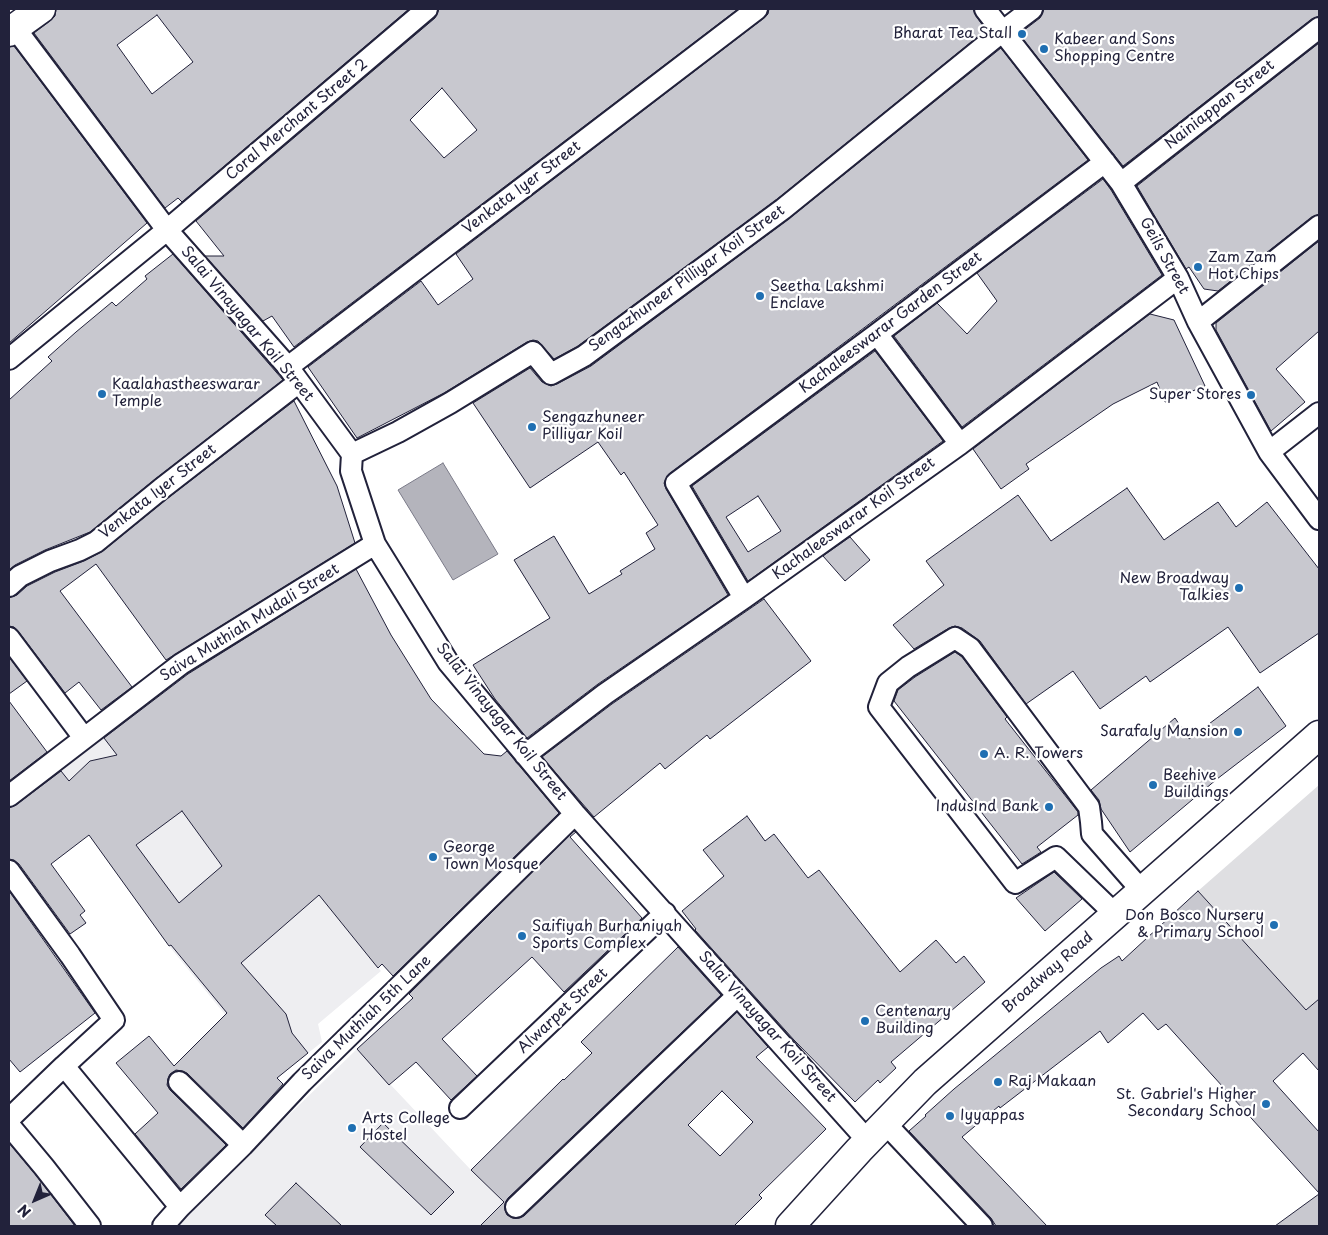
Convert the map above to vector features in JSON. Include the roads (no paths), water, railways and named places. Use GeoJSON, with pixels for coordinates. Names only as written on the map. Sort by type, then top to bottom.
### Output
{"type":"FeatureCollection","features":[{"type":"Feature","properties":{"kind":"main road"},"geometry":{"type":"LineString","coordinates":[[12,30],[41,9]]}},
{"type":"Feature","properties":{"kind":"main road","name":"Broadway Road"},"geometry":{"type":"LineString","coordinates":[[790,1226],[876,1132],[925,1082],[1319,735]]}},
{"type":"Feature","properties":{"kind":"street","name":"Coral Merchant Street 2"},"geometry":{"type":"LineString","coordinates":[[9,359],[167,230],[427,9]]}},
{"type":"Feature","properties":{"kind":"street","name":"Venkata Iyer Street"},"geometry":{"type":"LineString","coordinates":[[9,586],[20,576],[96,542],[161,489],[293,375],[757,9]]}},
{"type":"Feature","properties":{"kind":"street","name":"Geils Street"},"geometry":{"type":"LineString","coordinates":[[985,9],[1121,183],[1178,278],[1198,322],[1269,452],[1319,519]]}},
{"type":"Feature","properties":{"kind":"street"},"geometry":{"type":"LineString","coordinates":[[1003,31],[1032,9]]}},
{"type":"Feature","properties":{"kind":"street","name":"Nainiappan Street"},"geometry":{"type":"LineString","coordinates":[[1121,183],[1319,28]]}},
{"type":"Feature","properties":{"kind":"street","name":"Salai Vinayagar Koil Street"},"geometry":{"type":"LineString","coordinates":[[12,30],[167,230],[293,375],[352,454],[351,471],[374,544],[448,662],[575,814],[737,996],[876,1132],[982,1226]]}},
{"type":"Feature","properties":{"kind":"street","name":"Sengazhuneer Pilliyar Koil Street"},"geometry":{"type":"LineString","coordinates":[[352,454],[398,432],[441,408],[533,352],[551,374],[584,356],[783,209],[1003,31]]}},
{"type":"Feature","properties":{"kind":"street","name":"Kachaleeswarar Garden Street"},"geometry":{"type":"LineString","coordinates":[[744,598],[676,483],[1105,162]]}},
{"type":"Feature","properties":{"kind":"street"},"geometry":{"type":"LineString","coordinates":[[1198,322],[1319,226]]}},
{"type":"Feature","properties":{"kind":"street","name":"Kachaleeswarar Koil Street"},"geometry":{"type":"LineString","coordinates":[[525,755],[605,694],[744,598],[960,444],[1178,278]]}},
{"type":"Feature","properties":{"kind":"street"},"geometry":{"type":"LineString","coordinates":[[877,334],[960,444]]}},
{"type":"Feature","properties":{"kind":"street"},"geometry":{"type":"LineString","coordinates":[[1269,452],[1319,413]]}},
{"type":"Feature","properties":{"kind":"street","name":"Saiva Muthiah Mudali Street"},"geometry":{"type":"LineString","coordinates":[[9,796],[180,664],[374,544]]}},
{"type":"Feature","properties":{"kind":"street"},"geometry":{"type":"LineString","coordinates":[[9,638],[84,738]]}},
{"type":"Feature","properties":{"kind":"street"},"geometry":{"type":"LineString","coordinates":[[1115,914],[1056,857],[1015,883],[879,707],[888,683],[908,667],[954,638],[970,648],[1088,807],[1092,822],[1092,834],[1142,890]]}},
{"type":"Feature","properties":{"kind":"street","name":"Saiva Muthiah 5th Lane"},"geometry":{"type":"LineString","coordinates":[[163,1226],[302,1082],[575,814]]}},
{"type":"Feature","properties":{"kind":"street"},"geometry":{"type":"LineString","coordinates":[[9,871],[114,1020],[9,1119]]}},
{"type":"Feature","properties":{"kind":"street","name":"Alwarpet Street"},"geometry":{"type":"LineString","coordinates":[[460,1108],[665,913]]}},
{"type":"Feature","properties":{"kind":"street"},"geometry":{"type":"LineString","coordinates":[[516,1207],[737,996]]}},
{"type":"Feature","properties":{"kind":"street"},"geometry":{"type":"LineString","coordinates":[[64,1066],[180,1208]]}},
{"type":"Feature","properties":{"kind":"street"},"geometry":{"type":"LineString","coordinates":[[179,1082],[243,1145]]}},
{"type":"Feature","properties":{"kind":"street"},"geometry":{"type":"LineString","coordinates":[[9,1125],[90,1226]]}},
{"type":"Feature","properties":{"kind":"place","name":"Bharat Tea Stall"},"geometry":{"type":"Point","coordinates":[1022,34]}},
{"type":"Feature","properties":{"kind":"place","name":"Kabeer and Sons Shopping Centre"},"geometry":{"type":"Point","coordinates":[1044,49]}},
{"type":"Feature","properties":{"kind":"place","name":"Zam Zam Hot Chips"},"geometry":{"type":"Point","coordinates":[1198,267]}},
{"type":"Feature","properties":{"kind":"place","name":"Seetha Lakshmi Enclave"},"geometry":{"type":"Point","coordinates":[760,296]}},
{"type":"Feature","properties":{"kind":"place","name":"Kaalahastheeswarar Temple"},"geometry":{"type":"Point","coordinates":[102,394]}},
{"type":"Feature","properties":{"kind":"place","name":"Super Stores"},"geometry":{"type":"Point","coordinates":[1251,395]}},
{"type":"Feature","properties":{"kind":"place","name":"Sengazhuneer Pilliyar Koil"},"geometry":{"type":"Point","coordinates":[532,427]}},
{"type":"Feature","properties":{"kind":"place","name":"New Broadway Talkies"},"geometry":{"type":"Point","coordinates":[1239,588]}},
{"type":"Feature","properties":{"kind":"place","name":"Sarafaly Mansion"},"geometry":{"type":"Point","coordinates":[1238,732]}},
{"type":"Feature","properties":{"kind":"place","name":"A. R. Towers"},"geometry":{"type":"Point","coordinates":[984,754]}},
{"type":"Feature","properties":{"kind":"place","name":"Beehive Buildings"},"geometry":{"type":"Point","coordinates":[1153,785]}},
{"type":"Feature","properties":{"kind":"place","name":"IndusInd Bank"},"geometry":{"type":"Point","coordinates":[1049,807]}},
{"type":"Feature","properties":{"kind":"place","name":"George Town Mosque"},"geometry":{"type":"Point","coordinates":[433,857]}},
{"type":"Feature","properties":{"kind":"place","name":"Don Bosco Nursery & Primary School"},"geometry":{"type":"Point","coordinates":[1274,925]}},
{"type":"Feature","properties":{"kind":"place","name":"Saifiyah Burhaniyah Sports Complex"},"geometry":{"type":"Point","coordinates":[522,936]}},
{"type":"Feature","properties":{"kind":"place","name":"Centenary Building"},"geometry":{"type":"Point","coordinates":[865,1021]}},
{"type":"Feature","properties":{"kind":"place","name":"Raj Makaan"},"geometry":{"type":"Point","coordinates":[998,1082]}},
{"type":"Feature","properties":{"kind":"place","name":"St. Gabriel's Higher Secondary School"},"geometry":{"type":"Point","coordinates":[1266,1104]}},
{"type":"Feature","properties":{"kind":"place","name":"Iyyappas"},"geometry":{"type":"Point","coordinates":[950,1116]}},
{"type":"Feature","properties":{"kind":"place","name":"Arts College Hostel"},"geometry":{"type":"Point","coordinates":[352,1128]}}]}
